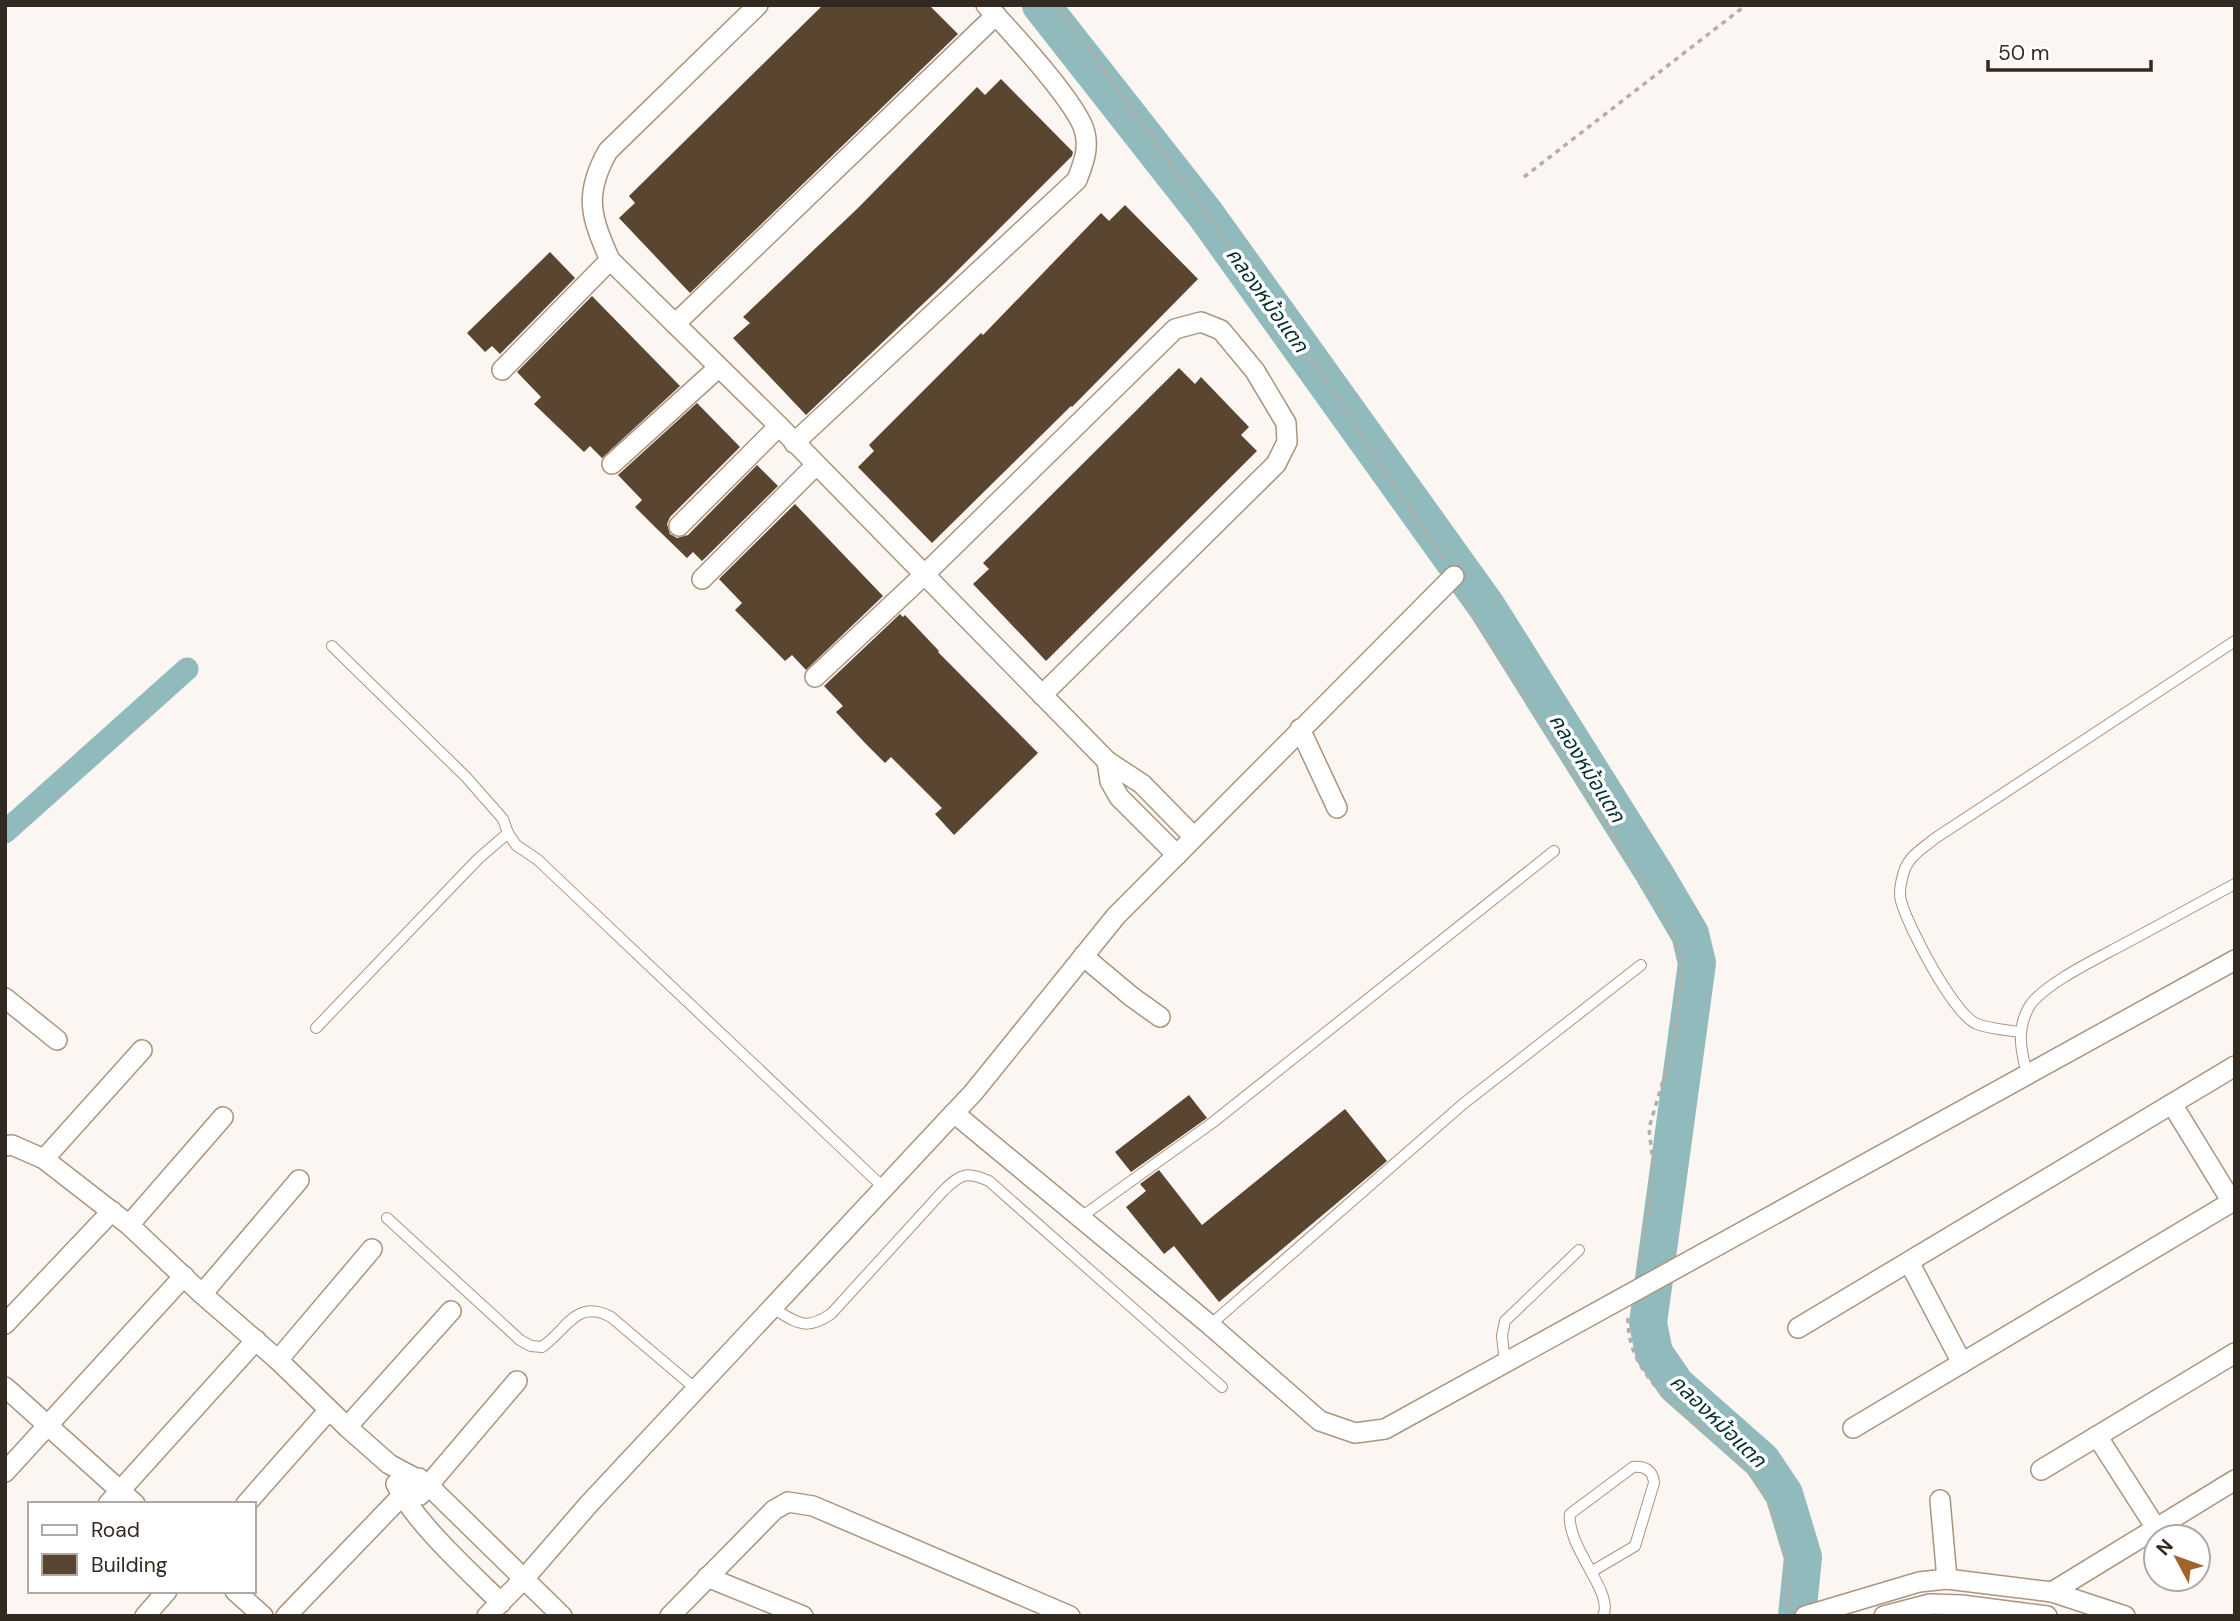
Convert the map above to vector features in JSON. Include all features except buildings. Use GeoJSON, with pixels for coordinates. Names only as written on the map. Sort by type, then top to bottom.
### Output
{"type":"FeatureCollection","features":[{"type":"Feature","properties":{"kind":"street"},"geometry":{"type":"LineString","coordinates":[[758,5],[608,151],[595,173],[592,197],[595,226],[610,260],[779,426],[1107,761],[1142,784],[1194,838]]}},
{"type":"Feature","properties":{"kind":"street"},"geometry":{"type":"LineString","coordinates":[[675,324],[991,10],[1063,94],[1085,131],[1086,154],[1077,180],[794,443]]}},
{"type":"Feature","properties":{"kind":"street"},"geometry":{"type":"LineString","coordinates":[[502,370],[610,260]]}},
{"type":"Feature","properties":{"kind":"street"},"geometry":{"type":"LineString","coordinates":[[815,677],[924,575],[1175,329],[1201,322],[1221,330],[1255,371],[1286,423],[1287,442],[1276,464],[1042,695]]}},
{"type":"Feature","properties":{"kind":"street"},"geometry":{"type":"LineString","coordinates":[[612,464],[718,368]]}},
{"type":"Feature","properties":{"kind":"street"},"geometry":{"type":"LineString","coordinates":[[679,526],[779,426]]}},
{"type":"Feature","properties":{"kind":"street"},"geometry":{"type":"LineString","coordinates":[[702,579],[816,465]]}},
{"type":"Feature","properties":{"kind":"street"},"geometry":{"type":"LineString","coordinates":[[389,1464],[406,1500],[442,1542],[492,1612],[588,1505],[973,1093],[1116,916],[1454,576]]}},
{"type":"Feature","properties":{"kind":"street"},"geometry":{"type":"LineString","coordinates":[[1300,729],[1337,808]]}},
{"type":"Feature","properties":{"kind":"street"},"geometry":{"type":"LineString","coordinates":[[1107,761],[1110,781],[1119,797],[1177,855]]}},
{"type":"Feature","properties":{"kind":"street"},"geometry":{"type":"LineString","coordinates":[[1083,956],[1160,1017]]}},
{"type":"Feature","properties":{"kind":"street"},"geometry":{"type":"LineString","coordinates":[[954,1113],[1210,1325],[1320,1421],[1355,1433],[1385,1429],[2235,960]]}},
{"type":"Feature","properties":{"kind":"street"},"geometry":{"type":"LineString","coordinates":[[5,998],[57,1041]]}},
{"type":"Feature","properties":{"kind":"street"},"geometry":{"type":"LineString","coordinates":[[44,1159],[142,1050]]}},
{"type":"Feature","properties":{"kind":"street"},"geometry":{"type":"LineString","coordinates":[[1798,1328],[2235,1066]]}},
{"type":"Feature","properties":{"kind":"street"},"geometry":{"type":"LineString","coordinates":[[1853,1428],[2234,1201],[2172,1104]]}},
{"type":"Feature","properties":{"kind":"street"},"geometry":{"type":"LineString","coordinates":[[129,1225],[223,1117]]}},
{"type":"Feature","properties":{"kind":"street"},"geometry":{"type":"LineString","coordinates":[[5,1146],[12,1145],[44,1159],[129,1225],[389,1464],[423,1482],[456,1510],[523,1580],[562,1616]]}},
{"type":"Feature","properties":{"kind":"street"},"geometry":{"type":"LineString","coordinates":[[202,1294],[299,1180]]}},
{"type":"Feature","properties":{"kind":"street"},"geometry":{"type":"LineString","coordinates":[[5,1324],[112,1211]]}},
{"type":"Feature","properties":{"kind":"street"},"geometry":{"type":"LineString","coordinates":[[278,1360],[372,1249]]}},
{"type":"Feature","properties":{"kind":"street"},"geometry":{"type":"LineString","coordinates":[[1909,1262],[1962,1363]]}},
{"type":"Feature","properties":{"kind":"street"},"geometry":{"type":"LineString","coordinates":[[5,1472],[184,1276]]}},
{"type":"Feature","properties":{"kind":"street"},"geometry":{"type":"LineString","coordinates":[[347,1427],[451,1311]]}},
{"type":"Feature","properties":{"kind":"street"},"geometry":{"type":"LineString","coordinates":[[5,1387],[48,1425],[114,1497],[256,1340]]}},
{"type":"Feature","properties":{"kind":"street"},"geometry":{"type":"LineString","coordinates":[[2041,1470],[2235,1353]]}},
{"type":"Feature","properties":{"kind":"street"},"geometry":{"type":"LineString","coordinates":[[286,1616],[406,1500],[517,1381]]}},
{"type":"Feature","properties":{"kind":"street"},"geometry":{"type":"LineString","coordinates":[[248,1502],[329,1410]]}},
{"type":"Feature","properties":{"kind":"street"},"geometry":{"type":"LineString","coordinates":[[2097,1437],[2154,1523]]}},
{"type":"Feature","properties":{"kind":"street"},"geometry":{"type":"LineString","coordinates":[[2165,1523],[2235,1480]]}},
{"type":"Feature","properties":{"kind":"street"},"geometry":{"type":"LineString","coordinates":[[1940,1500],[1947,1579]]}},
{"type":"Feature","properties":{"kind":"street"},"geometry":{"type":"LineString","coordinates":[[670,1616],[774,1510],[788,1502],[813,1506],[1070,1616]]}},
{"type":"Feature","properties":{"kind":"street"},"geometry":{"type":"LineString","coordinates":[[2052,1592],[2142,1537]]}},
{"type":"Feature","properties":{"kind":"street"},"geometry":{"type":"LineString","coordinates":[[707,1577],[803,1616]]}},
{"type":"Feature","properties":{"kind":"street"},"geometry":{"type":"LineString","coordinates":[[1805,1616],[1919,1582],[1947,1579],[2052,1592],[2125,1616]]}},
{"type":"Feature","properties":{"kind":"street"},"geometry":{"type":"LineString","coordinates":[[2023,1587],[2025,1615]]}},
{"type":"Feature","properties":{"kind":"street"},"geometry":{"type":"LineString","coordinates":[[145,1616],[165,1593]]}},
{"type":"Feature","properties":{"kind":"street"},"geometry":{"type":"LineString","coordinates":[[236,1593],[263,1616]]}},
{"type":"Feature","properties":{"kind":"street"},"geometry":{"type":"LineString","coordinates":[[1884,1616],[1930,1604],[1961,1605],[2046,1616]]}},
{"type":"Feature","properties":{"kind":"lane"},"geometry":{"type":"LineString","coordinates":[[2020,1032],[1977,1024],[1965,1016],[1948,996],[1909,922],[1900,899],[1902,876],[1908,860],[1934,839],[2235,641]]}},
{"type":"Feature","properties":{"kind":"lane"},"geometry":{"type":"LineString","coordinates":[[332,646],[466,777],[503,819],[516,845],[538,860],[884,1188]]}},
{"type":"Feature","properties":{"kind":"lane"},"geometry":{"type":"LineString","coordinates":[[316,1028],[478,859],[508,833]]}},
{"type":"Feature","properties":{"kind":"lane"},"geometry":{"type":"LineString","coordinates":[[1081,1217],[1212,1123],[1554,851]]}},
{"type":"Feature","properties":{"kind":"lane"},"geometry":{"type":"LineString","coordinates":[[2028,1074],[2021,1050],[2020,1032],[2030,1006],[2050,987],[2235,884]]}},
{"type":"Feature","properties":{"kind":"lane"},"geometry":{"type":"LineString","coordinates":[[1210,1325],[1463,1104],[1641,965]]}},
{"type":"Feature","properties":{"kind":"lane"},"geometry":{"type":"LineString","coordinates":[[772,1308],[800,1324],[816,1324],[831,1314],[944,1190],[958,1177],[973,1174],[989,1181],[1222,1387]]}},
{"type":"Feature","properties":{"kind":"lane"},"geometry":{"type":"LineString","coordinates":[[387,1218],[520,1340],[531,1346],[542,1347],[553,1340],[575,1316],[597,1309],[611,1317],[696,1389]]}},
{"type":"Feature","properties":{"kind":"lane"},"geometry":{"type":"LineString","coordinates":[[1505,1363],[1502,1336],[1505,1321],[1579,1250]]}},
{"type":"Feature","properties":{"kind":"lane"},"geometry":{"type":"LineString","coordinates":[[1591,1572],[1635,1546],[1654,1483],[1653,1475],[1642,1466],[1633,1467],[1570,1514],[1572,1535],[1591,1572],[1605,1599],[1603,1616]]}},
{"type":"Feature","properties":{"kind":"path"},"geometry":{"type":"LineString","coordinates":[[1058,5],[1325,380],[1454,576],[1466,596],[1469,610],[1618,845],[1660,905],[1672,929],[1682,971],[1674,1044],[1649,1128],[1653,1164],[1651,1196],[1637,1271]]}},
{"type":"Feature","properties":{"kind":"path"},"geometry":{"type":"LineString","coordinates":[[1524,177],[1746,5]]}},
{"type":"Feature","properties":{"kind":"path"},"geometry":{"type":"LineString","coordinates":[[1630,1308],[1627,1320],[1629,1340],[1648,1375],[1662,1394],[1727,1450],[1756,1482],[1774,1516],[1784,1555],[1788,1594],[1786,1616]]}},
{"type":"Feature","properties":{"kind":"waterway","name":"คลองหม้อแตก"},"geometry":{"type":"LineString","coordinates":[[1041,5],[1206,215],[1487,607],[1690,934],[1697,963],[1648,1323],[1654,1353],[1676,1385],[1762,1461],[1784,1494],[1803,1557],[1797,1616]]}},
{"type":"Feature","properties":{"kind":"waterway"},"geometry":{"type":"LineString","coordinates":[[5,832],[187,669]]}}]}
